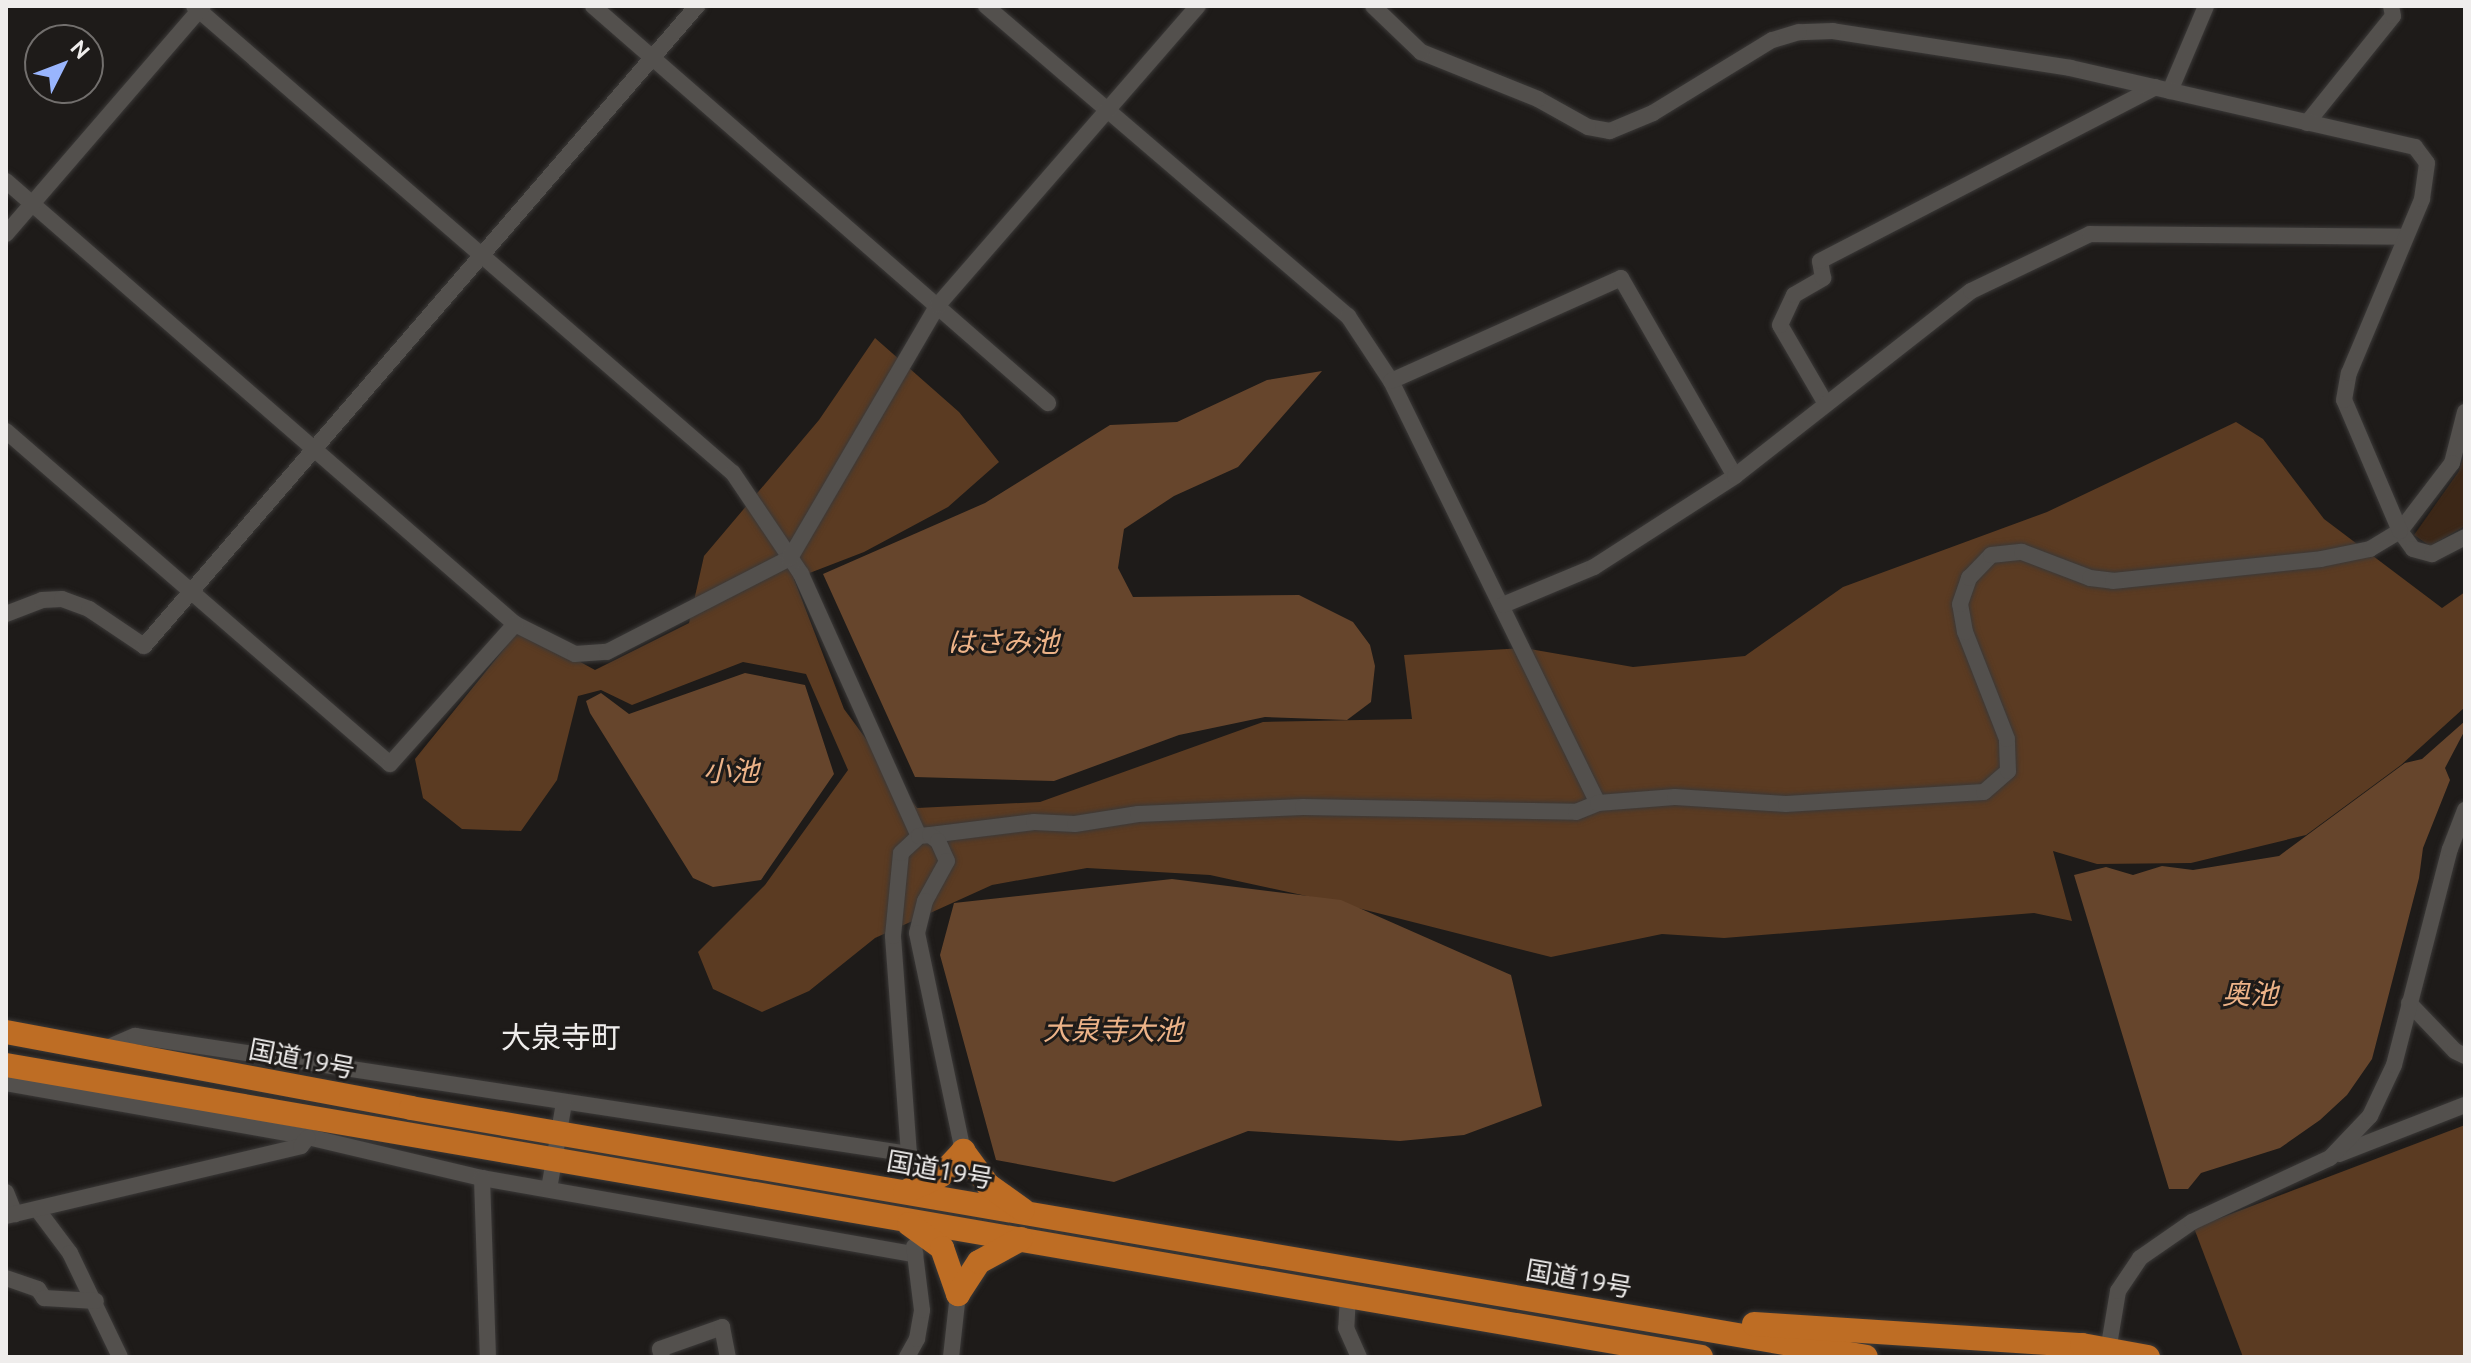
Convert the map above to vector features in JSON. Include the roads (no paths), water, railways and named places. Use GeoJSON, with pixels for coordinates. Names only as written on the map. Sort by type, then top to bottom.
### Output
{"type":"FeatureCollection","features":[{"type":"Feature","properties":{"kind":"highway","name":"国道19号"},"geometry":{"type":"LineString","coordinates":[[6,1032],[559,1133],[908,1171],[1028,1214],[1866,1357]]}},
{"type":"Feature","properties":{"kind":"highway","name":"国道19号"},"geometry":{"type":"LineString","coordinates":[[6,1065],[1701,1357]]}},
{"type":"Feature","properties":{"kind":"highway"},"geometry":{"type":"LineString","coordinates":[[908,1171],[941,1175],[963,1151],[988,1185],[1028,1214]]}},
{"type":"Feature","properties":{"kind":"highway"},"geometry":{"type":"LineString","coordinates":[[903,1220],[942,1248],[958,1294]]}},
{"type":"Feature","properties":{"kind":"highway"},"geometry":{"type":"LineString","coordinates":[[958,1294],[979,1262],[1021,1239]]}},
{"type":"Feature","properties":{"kind":"highway"},"geometry":{"type":"LineString","coordinates":[[1721,1332],[1751,1324],[2082,1345],[2107,1354],[2148,1357]]}},
{"type":"Feature","properties":{"kind":"street"},"geometry":{"type":"LineString","coordinates":[[593,6],[1048,403]]}},
{"type":"Feature","properties":{"kind":"street"},"geometry":{"type":"LineString","coordinates":[[6,614],[42,600],[62,599],[89,609],[144,646],[697,6]]}},
{"type":"Feature","properties":{"kind":"street"},"geometry":{"type":"LineString","coordinates":[[986,6],[1348,316],[1391,381],[1598,803]]}},
{"type":"Feature","properties":{"kind":"street"},"geometry":{"type":"LineString","coordinates":[[6,181],[515,624],[575,654],[607,652],[790,558],[938,305],[1198,6]]}},
{"type":"Feature","properties":{"kind":"street"},"geometry":{"type":"LineString","coordinates":[[1373,6],[1421,52],[1551,105],[1588,127],[1610,131],[1653,113],[1772,40],[1799,32],[1833,31],[2071,68],[2415,147],[2427,163],[2427,179],[2349,373],[2344,400],[2400,531],[2413,549],[2432,554],[2465,537]]}},
{"type":"Feature","properties":{"kind":"street"},"geometry":{"type":"LineString","coordinates":[[1826,404],[1780,325],[1794,295],[1823,278],[1820,261],[2163,89],[2206,6]]}},
{"type":"Feature","properties":{"kind":"street"},"geometry":{"type":"LineString","coordinates":[[2307,123],[2393,16],[2391,6]]}},
{"type":"Feature","properties":{"kind":"street"},"geometry":{"type":"LineString","coordinates":[[6,234],[199,8],[733,473],[801,574],[924,835],[944,849],[947,861],[925,901],[917,933],[963,1151]]}},
{"type":"Feature","properties":{"kind":"street"},"geometry":{"type":"LineString","coordinates":[[1503,605],[1594,567],[1735,476],[1971,291],[2090,234],[2403,237]]}},
{"type":"Feature","properties":{"kind":"street"},"geometry":{"type":"LineString","coordinates":[[1391,381],[1621,278],[1735,476]]}},
{"type":"Feature","properties":{"kind":"street"},"geometry":{"type":"LineString","coordinates":[[104,1049],[135,1036],[564,1103],[908,1171],[893,936],[901,853],[924,835],[1034,822],[1075,824],[1138,814],[1303,807],[1576,812],[1598,803],[1675,797],[1786,804],[1984,792],[2008,771],[2007,739],[1965,632],[1960,604],[1969,578],[1991,555],[2022,552],[2090,578],[2113,581],[2321,559],[2370,549],[2400,531],[2452,463],[2465,412]]}},
{"type":"Feature","properties":{"kind":"street"},"geometry":{"type":"LineString","coordinates":[[6,431],[390,764],[515,624]]}},
{"type":"Feature","properties":{"kind":"street"},"geometry":{"type":"LineString","coordinates":[[2330,1158],[2355,1136],[2381,1097],[2394,1065],[2450,849],[2465,810]]}},
{"type":"Feature","properties":{"kind":"street"},"geometry":{"type":"LineString","coordinates":[[2409,1003],[2455,1051],[2465,1056]]}},
{"type":"Feature","properties":{"kind":"street"},"geometry":{"type":"LineString","coordinates":[[6,1083],[308,1137],[482,1178],[914,1250],[922,1310],[917,1339],[907,1357]]}},
{"type":"Feature","properties":{"kind":"street"},"geometry":{"type":"LineString","coordinates":[[549,1189],[564,1103]]}},
{"type":"Feature","properties":{"kind":"street"},"geometry":{"type":"LineString","coordinates":[[2107,1354],[2118,1291],[2140,1258],[2169,1235],[2330,1158],[2465,1105]]}},
{"type":"Feature","properties":{"kind":"street"},"geometry":{"type":"LineString","coordinates":[[6,1192],[11,1215],[301,1146],[308,1137]]}},
{"type":"Feature","properties":{"kind":"street"},"geometry":{"type":"LineString","coordinates":[[482,1178],[488,1357]]}},
{"type":"Feature","properties":{"kind":"street"},"geometry":{"type":"LineString","coordinates":[[37,1209],[70,1253],[96,1301],[120,1357]]}},
{"type":"Feature","properties":{"kind":"street"},"geometry":{"type":"LineString","coordinates":[[6,1278],[38,1289],[44,1298],[96,1301]]}},
{"type":"Feature","properties":{"kind":"street"},"geometry":{"type":"LineString","coordinates":[[951,1357],[958,1294]]}},
{"type":"Feature","properties":{"kind":"street"},"geometry":{"type":"LineString","coordinates":[[1348,1295],[1346,1328],[1359,1357]]}},
{"type":"Feature","properties":{"kind":"street"},"geometry":{"type":"LineString","coordinates":[[662,1357],[660,1349],[722,1327],[728,1357]]}},
{"type":"Feature","properties":{"kind":"water","name":"はさみ池"},"geometry":{"type":"Polygon","coordinates":[[[1322,371],[1238,467],[1174,496],[1124,529],[1118,568],[1133,597],[1299,595],[1353,622],[1370,645],[1375,666],[1371,702],[1347,720],[1265,717],[1179,735],[1054,781],[915,777],[823,574],[985,503],[1110,425],[1177,422],[1267,380],[1322,371]]]}},
{"type":"Feature","properties":{"kind":"water","name":"小池"},"geometry":{"type":"Polygon","coordinates":[[[745,673],[805,685],[834,774],[761,880],[713,887],[693,878],[590,713],[586,701],[601,693],[629,714],[745,673]]]}},
{"type":"Feature","properties":{"kind":"water","name":"奥池"},"geometry":{"type":"Polygon","coordinates":[[[2465,721],[2465,730],[2445,768],[2450,780],[2423,848],[2419,878],[2372,1059],[2347,1095],[2320,1120],[2280,1148],[2201,1173],[2188,1189],[2169,1189],[2074,875],[2106,867],[2133,875],[2162,866],[2193,870],[2279,856],[2405,763],[2422,759],[2465,721]]]}},
{"type":"Feature","properties":{"kind":"water","name":"大泉寺大池"},"geometry":{"type":"Polygon","coordinates":[[[1172,879],[1341,900],[1511,975],[1542,1106],[1464,1135],[1400,1141],[1248,1131],[1114,1182],[996,1160],[940,955],[954,903],[1172,879]]]}},
{"type":"Feature","properties":{"kind":"district","name":"大泉寺町"},"geometry":{"type":"Point","coordinates":[561,1037]}}]}
